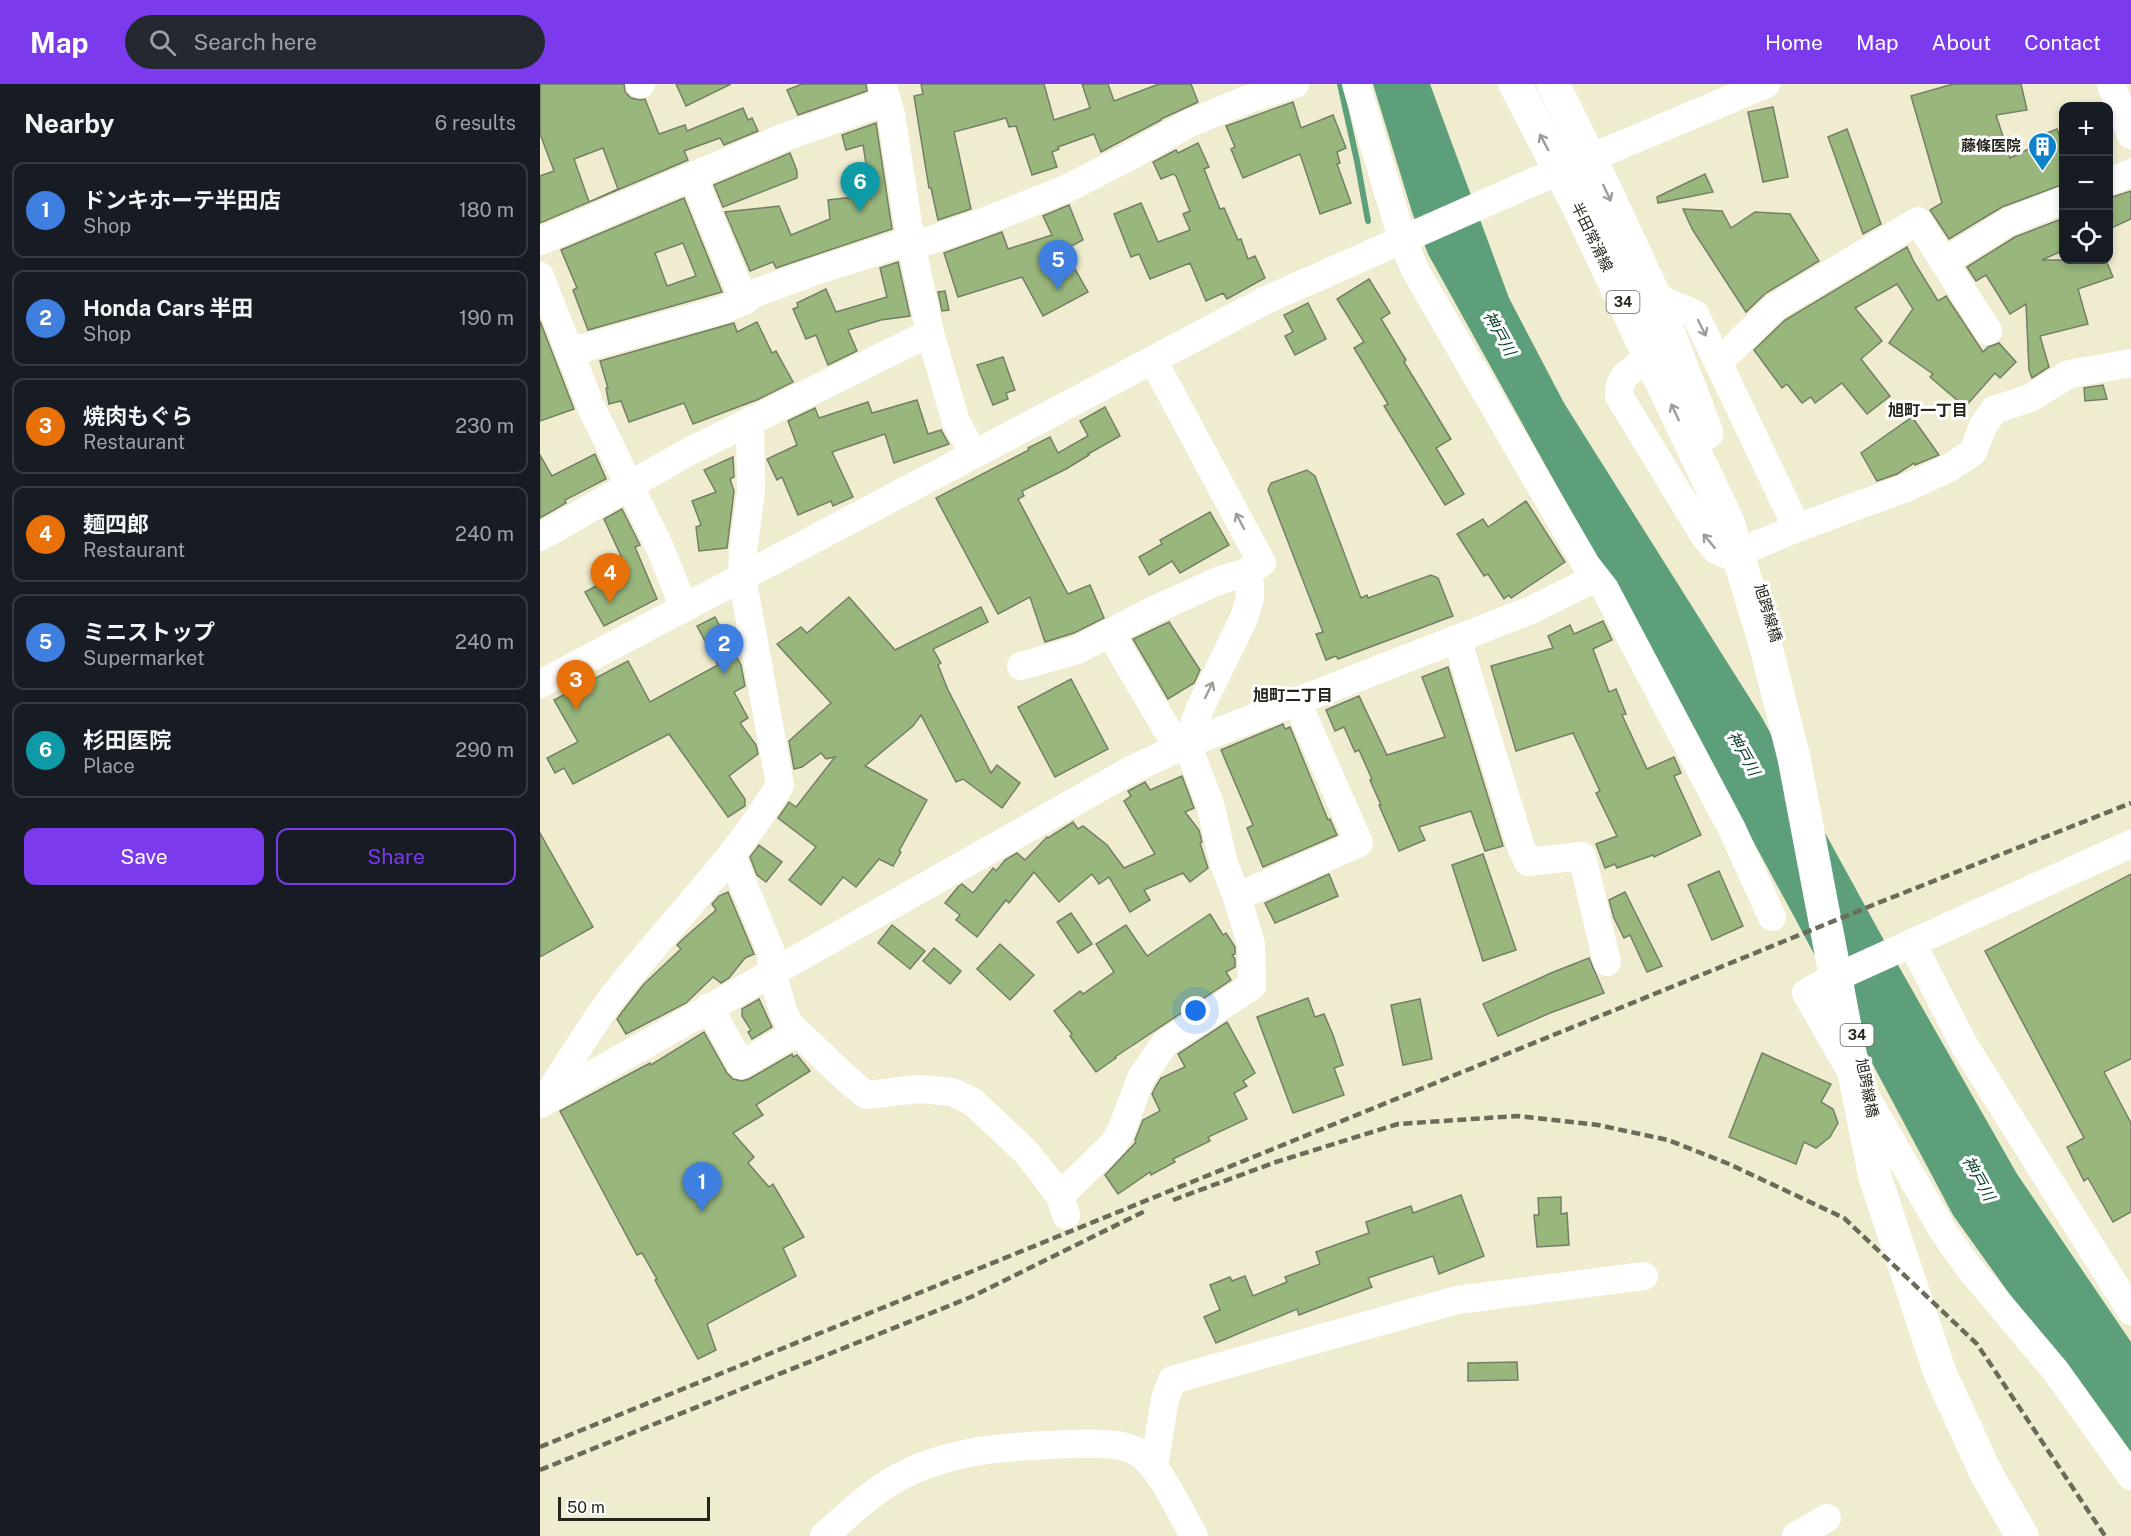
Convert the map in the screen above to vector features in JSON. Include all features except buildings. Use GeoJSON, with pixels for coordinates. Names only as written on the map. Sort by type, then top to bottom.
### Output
{"type":"FeatureCollection","features":[{"type":"Feature","properties":{"kind":"main road","name":"半田常滑線"},"geometry":{"type":"LineString","coordinates":[[1515,84],[1560,171],[1650,358],[1733,518]]}},
{"type":"Feature","properties":{"kind":"main road","name":"34"},"geometry":{"type":"LineString","coordinates":[[1553,84],[1655,297],[1733,518]]}},
{"type":"Feature","properties":{"kind":"main road","name":"旭跨線橋"},"geometry":{"type":"LineString","coordinates":[[1733,518],[1794,758],[1875,1177],[1940,1373],[1986,1473],[2022,1536]]}},
{"type":"Feature","properties":{"kind":"main road","name":"旭跨線橋"},"geometry":{"type":"LineString","coordinates":[[1733,518],[1778,644],[1815,789],[1828,885],[1884,1172],[1951,1370],[1997,1468],[2036,1536]]}},
{"type":"Feature","properties":{"kind":"street"},"geometry":{"type":"LineString","coordinates":[[569,352],[722,310],[744,301],[753,294],[813,272],[897,245],[928,241],[983,222],[1057,192],[1123,160],[1190,123],[1251,98],[1295,84]]}},
{"type":"Feature","properties":{"kind":"street"},"geometry":{"type":"LineString","coordinates":[[1356,84],[1402,239],[1415,270],[1587,566],[1605,589],[1732,829],[1772,917]]}},
{"type":"Feature","properties":{"kind":"street"},"geometry":{"type":"LineString","coordinates":[[540,684],[1266,300],[1487,202],[1766,84]]}},
{"type":"Feature","properties":{"kind":"street"},"geometry":{"type":"LineString","coordinates":[[540,240],[693,177],[884,92],[891,114],[911,243],[930,333],[956,422],[973,453]]}},
{"type":"Feature","properties":{"kind":"street"},"geometry":{"type":"LineString","coordinates":[[2121,100],[2131,135]]}},
{"type":"Feature","properties":{"kind":"street"},"geometry":{"type":"LineString","coordinates":[[2113,180],[2131,173]]}},
{"type":"Feature","properties":{"kind":"street"},"geometry":{"type":"LineString","coordinates":[[693,177],[744,301]]}},
{"type":"Feature","properties":{"kind":"street"},"geometry":{"type":"LineString","coordinates":[[1944,262],[2008,222],[2059,202]]}},
{"type":"Feature","properties":{"kind":"street"},"geometry":{"type":"LineString","coordinates":[[1719,362],[1775,307],[1918,221],[1988,330]]}},
{"type":"Feature","properties":{"kind":"street"},"geometry":{"type":"LineString","coordinates":[[540,276],[591,407],[660,548],[684,608]]}},
{"type":"Feature","properties":{"kind":"street"},"geometry":{"type":"LineString","coordinates":[[1655,297],[1695,314],[1797,528]]}},
{"type":"Feature","properties":{"kind":"street"},"geometry":{"type":"LineString","coordinates":[[540,537],[688,452],[930,333]]}},
{"type":"Feature","properties":{"kind":"street"},"geometry":{"type":"LineString","coordinates":[[1650,358],[1624,377],[1619,385],[1619,396],[1705,537],[1716,550],[1730,556],[1797,528],[1908,488],[1951,467],[1973,452],[1983,426],[1994,410],[2030,398],[2069,374],[2131,363]]}},
{"type":"Feature","properties":{"kind":"street"},"geometry":{"type":"LineString","coordinates":[[1021,666],[1077,650],[1152,611],[1218,581],[1244,573],[1262,563],[1153,360]]}},
{"type":"Feature","properties":{"kind":"street"},"geometry":{"type":"LineString","coordinates":[[542,1103],[609,1002],[732,856],[780,785],[742,577],[751,491],[750,421]]}},
{"type":"Feature","properties":{"kind":"street"},"geometry":{"type":"LineString","coordinates":[[1182,746],[1244,618],[1250,598],[1250,585],[1244,573]]}},
{"type":"Feature","properties":{"kind":"street"},"geometry":{"type":"LineString","coordinates":[[542,1103],[1131,770],[1182,746],[1531,610],[1596,578]]}},
{"type":"Feature","properties":{"kind":"street"},"geometry":{"type":"LineString","coordinates":[[732,856],[771,952],[772,971],[789,1024],[866,1095],[919,1089],[952,1092],[973,1102],[1025,1151],[1063,1206],[1113,1144],[1121,1131],[1141,1078],[1166,1043],[1252,986],[1251,944],[1224,864],[1210,804],[1182,746],[1110,633]]}},
{"type":"Feature","properties":{"kind":"street"},"geometry":{"type":"LineString","coordinates":[[1457,639],[1521,847],[1528,862],[1582,856],[1607,962]]}},
{"type":"Feature","properties":{"kind":"street"},"geometry":{"type":"LineString","coordinates":[[1237,897],[1359,843],[1297,702]]}},
{"type":"Feature","properties":{"kind":"street"},"geometry":{"type":"LineString","coordinates":[[2131,844],[1806,993],[1943,1231],[1969,1268],[2055,1370],[2131,1476]]}},
{"type":"Feature","properties":{"kind":"street"},"geometry":{"type":"LineString","coordinates":[[1912,943],[1964,1045],[2131,1311]]}},
{"type":"Feature","properties":{"kind":"street"},"geometry":{"type":"LineString","coordinates":[[709,1007],[741,1065],[797,1032]]}},
{"type":"Feature","properties":{"kind":"street"},"geometry":{"type":"LineString","coordinates":[[1154,1466],[1165,1399],[1172,1380],[1457,1300],[1644,1276]]}},
{"type":"Feature","properties":{"kind":"street"},"geometry":{"type":"LineString","coordinates":[[824,1536],[867,1498],[907,1473],[958,1455],[1006,1447],[1107,1443],[1138,1451],[1154,1466],[1194,1536]]}},
{"type":"Feature","properties":{"kind":"street"},"geometry":{"type":"LineString","coordinates":[[1796,1536],[1827,1518]]}},
{"type":"Feature","properties":{"kind":"water","name":"神戸川"},"geometry":{"type":"Polygon","coordinates":[[[1373,84],[1430,84],[1509,298],[1564,403],[1761,716],[1886,944],[2017,1174],[2131,1342],[2131,1464],[1953,1215],[1617,590],[1428,254],[1412,212],[1373,84]]]}},
{"type":"Feature","properties":{"kind":"waterway"},"geometry":{"type":"LineString","coordinates":[[1340,84],[1368,221]]}},
{"type":"Feature","properties":{"kind":"railway"},"geometry":{"type":"LineString","coordinates":[[540,1447],[1878,903],[2131,803]]}},
{"type":"Feature","properties":{"kind":"railway"},"geometry":{"type":"LineString","coordinates":[[1173,1200],[1276,1162],[1398,1124],[1517,1116],[1598,1125],[1668,1140],[1729,1164],[1844,1218],[1977,1344],[2105,1536]]}},
{"type":"Feature","properties":{"kind":"railway"},"geometry":{"type":"LineString","coordinates":[[540,1470],[971,1297],[1145,1211]]}},
{"type":"Feature","properties":{"kind":"place","name":"藤條医院"},"geometry":{"type":"Point","coordinates":[2042,172]}},
{"type":"Feature","properties":{"kind":"place","name":"杉田医院"},"geometry":{"type":"Point","coordinates":[860,212]}},
{"type":"Feature","properties":{"kind":"place","name":"ミニストップ"},"geometry":{"type":"Point","coordinates":[1058,290]}},
{"type":"Feature","properties":{"kind":"place","name":"麺四郎"},"geometry":{"type":"Point","coordinates":[610,603]}},
{"type":"Feature","properties":{"kind":"place","name":"Honda Cars 半田"},"geometry":{"type":"Point","coordinates":[724,674]}},
{"type":"Feature","properties":{"kind":"place","name":"焼肉もぐら"},"geometry":{"type":"Point","coordinates":[576,710]}},
{"type":"Feature","properties":{"kind":"place","name":"ドンキホーテ半田店"},"geometry":{"type":"Point","coordinates":[702,1212]}},
{"type":"Feature","properties":{"kind":"district","name":"旭町一丁目"},"geometry":{"type":"Point","coordinates":[1928,410]}},
{"type":"Feature","properties":{"kind":"district","name":"旭町二丁目"},"geometry":{"type":"Point","coordinates":[1293,695]}}]}
